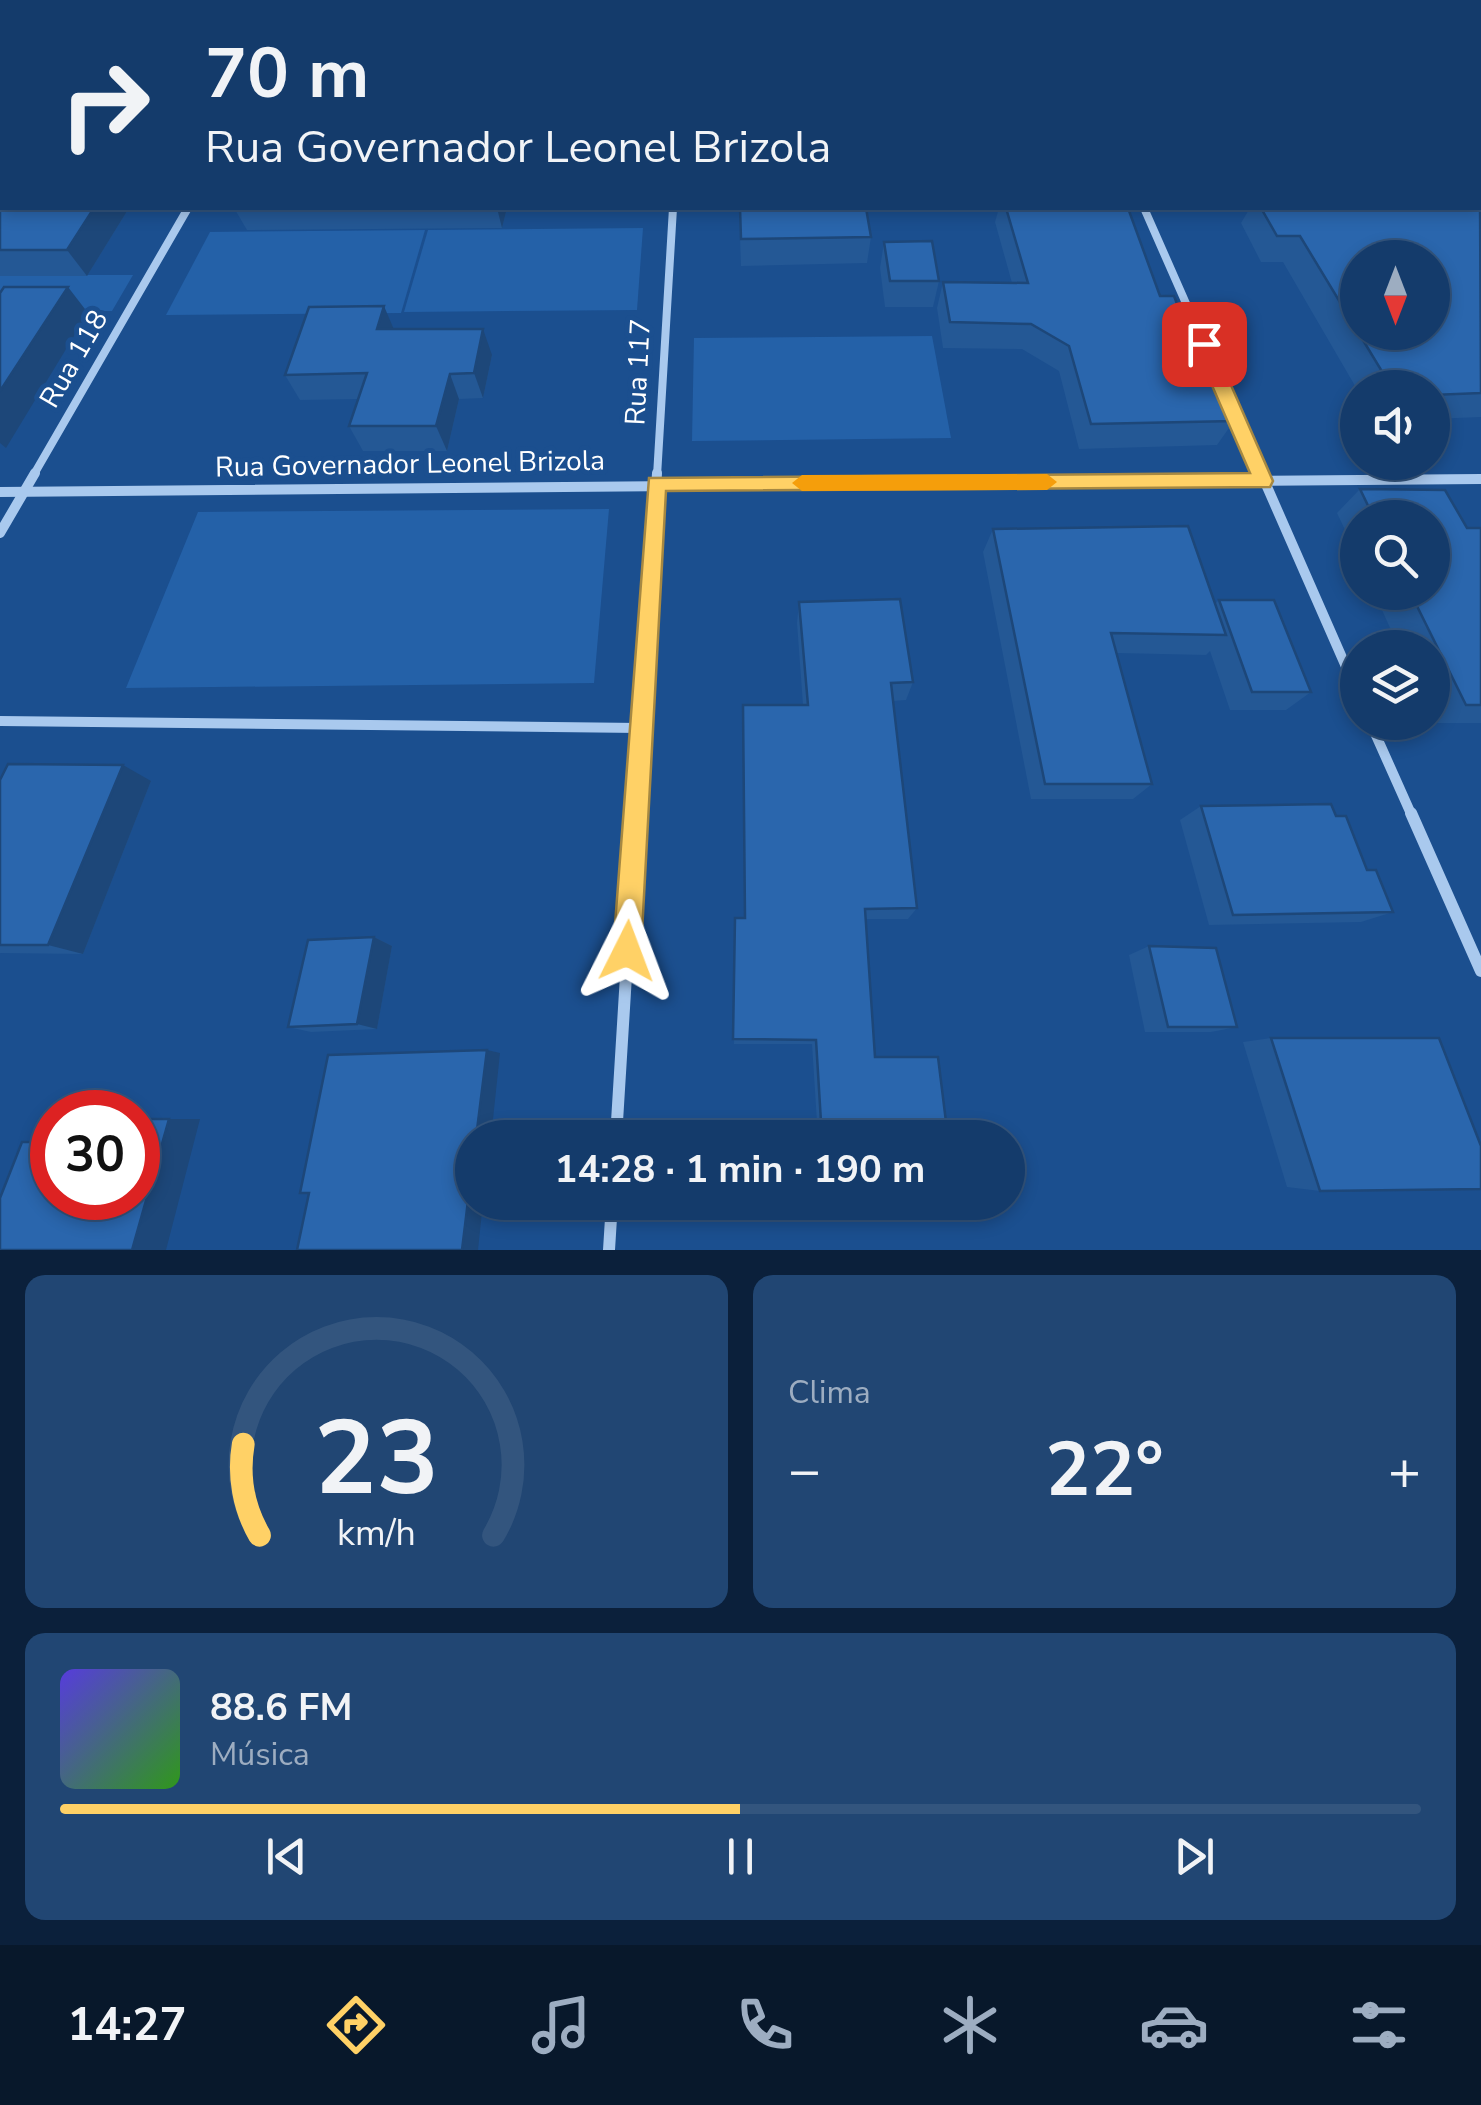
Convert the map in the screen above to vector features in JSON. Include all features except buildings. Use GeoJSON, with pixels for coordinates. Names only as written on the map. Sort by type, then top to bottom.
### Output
{"type":"FeatureCollection","features":[{"type":"Feature","properties":{"kind":"street","name":"Rua 118"},"geometry":{"type":"LineString","coordinates":[[0,533],[187,210]]}},
{"type":"Feature","properties":{"kind":"street","name":"Rua 117"},"geometry":{"type":"LineString","coordinates":[[617,1120],[672,210]]}},
{"type":"Feature","properties":{"kind":"street"},"geometry":{"type":"LineString","coordinates":[[1145,210],[1340,654]]}},
{"type":"Feature","properties":{"kind":"street","name":"Rua Governador Leonel Brizola"},"geometry":{"type":"LineString","coordinates":[[0,492],[1481,479]]}},
{"type":"Feature","properties":{"kind":"street"},"geometry":{"type":"LineString","coordinates":[[0,721],[640,728]]}},
{"type":"Feature","properties":{"kind":"street"},"geometry":{"type":"LineString","coordinates":[[1378,740],[1481,972]]}},
{"type":"Feature","properties":{"kind":"street"},"geometry":{"type":"LineString","coordinates":[[609,1250],[611,1220]]}},
{"type":"Feature","properties":{"kind":"shaded area"},"geometry":{"type":"Polygon","coordinates":[[[643,228],[637,310],[404,312],[428,230],[643,228]]]}},
{"type":"Feature","properties":{"kind":"shaded area"},"geometry":{"type":"Polygon","coordinates":[[[425,230],[401,313],[166,315],[210,232],[425,230]]]}},
{"type":"Feature","properties":{"kind":"shaded area"},"geometry":{"type":"Polygon","coordinates":[[[0,275],[133,275],[112,311],[0,311],[0,275]]]}},
{"type":"Feature","properties":{"kind":"shaded area"},"geometry":{"type":"Polygon","coordinates":[[[932,336],[951,438],[692,441],[694,338],[932,336]]]}},
{"type":"Feature","properties":{"kind":"shaded area"},"geometry":{"type":"Polygon","coordinates":[[[609,509],[594,683],[126,688],[198,512],[609,509]]]}},
{"type":"Feature","properties":{"kind":"slow traffic"},"geometry":{"type":"LineString","coordinates":[[802,483],[1047,482]]}},
{"type":"Feature","properties":{"kind":"route"},"geometry":{"type":"LineString","coordinates":[[627,951],[656,484],[1263,481],[1204,344]]}}]}
